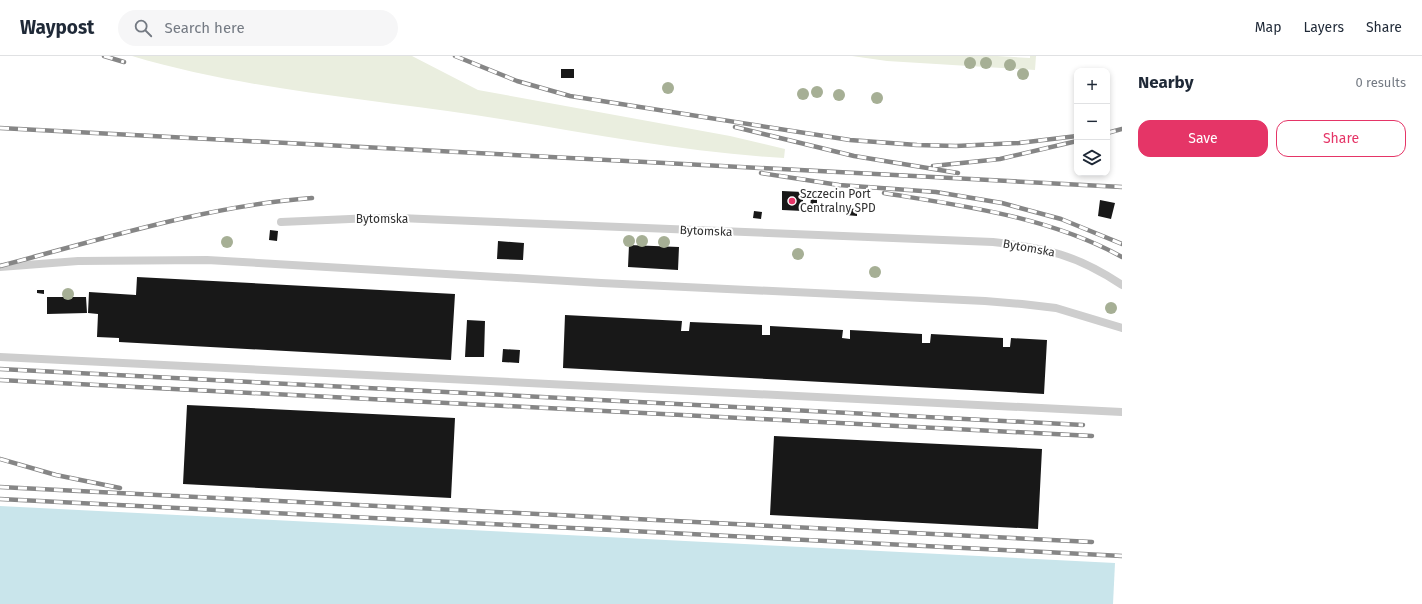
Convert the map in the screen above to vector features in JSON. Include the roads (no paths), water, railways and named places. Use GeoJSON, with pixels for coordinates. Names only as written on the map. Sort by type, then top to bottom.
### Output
{"type":"FeatureCollection","features":[{"type":"Feature","properties":{"kind":"lane","name":"Bytomska"},"geometry":{"type":"LineString","coordinates":[[281,222],[392,218],[993,242],[1057,252],[1097,268],[1122,285]]}},
{"type":"Feature","properties":{"kind":"lane"},"geometry":{"type":"LineString","coordinates":[[0,267],[93,261],[207,260],[601,284],[1022,304],[1056,308],[1122,328]]}},
{"type":"Feature","properties":{"kind":"lane"},"geometry":{"type":"LineString","coordinates":[[0,357],[1122,412]]}},
{"type":"Feature","properties":{"kind":"water"},"geometry":{"type":"Polygon","coordinates":[[[0,506],[1115,563],[1113,604],[0,604],[0,506]]]}},
{"type":"Feature","properties":{"kind":"railway"},"geometry":{"type":"LineString","coordinates":[[104,56],[124,62]]}},
{"type":"Feature","properties":{"kind":"railway"},"geometry":{"type":"LineString","coordinates":[[455,56],[517,81],[570,96],[850,140],[917,145],[956,146],[1019,143],[1074,136]]}},
{"type":"Feature","properties":{"kind":"railway"},"geometry":{"type":"LineString","coordinates":[[735,127],[854,156],[958,173]]}},
{"type":"Feature","properties":{"kind":"railway"},"geometry":{"type":"LineString","coordinates":[[0,128],[1122,187]]}},
{"type":"Feature","properties":{"kind":"railway"},"geometry":{"type":"LineString","coordinates":[[1110,132],[1122,129]]}},
{"type":"Feature","properties":{"kind":"railway"},"geometry":{"type":"LineString","coordinates":[[933,166],[1000,159],[1074,142]]}},
{"type":"Feature","properties":{"kind":"railway"},"geometry":{"type":"LineString","coordinates":[[761,173],[839,185],[936,192],[1002,203],[1061,219],[1122,244]]}},
{"type":"Feature","properties":{"kind":"railway"},"geometry":{"type":"LineString","coordinates":[[884,193],[975,208],[1036,223],[1066,232],[1094,243],[1122,257]]}},
{"type":"Feature","properties":{"kind":"railway"},"geometry":{"type":"LineString","coordinates":[[0,266],[194,216],[272,202],[312,198]]}},
{"type":"Feature","properties":{"kind":"railway"},"geometry":{"type":"LineString","coordinates":[[0,369],[1083,425]]}},
{"type":"Feature","properties":{"kind":"railway"},"geometry":{"type":"LineString","coordinates":[[0,380],[1092,436]]}},
{"type":"Feature","properties":{"kind":"railway"},"geometry":{"type":"LineString","coordinates":[[0,459],[56,475],[120,488]]}},
{"type":"Feature","properties":{"kind":"railway"},"geometry":{"type":"LineString","coordinates":[[0,487],[1092,542]]}},
{"type":"Feature","properties":{"kind":"railway"},"geometry":{"type":"LineString","coordinates":[[0,499],[1122,556]]}},
{"type":"Feature","properties":{"kind":"place","name":"Szczecin Port Centralny SPD"},"geometry":{"type":"Point","coordinates":[792,201]}}]}
